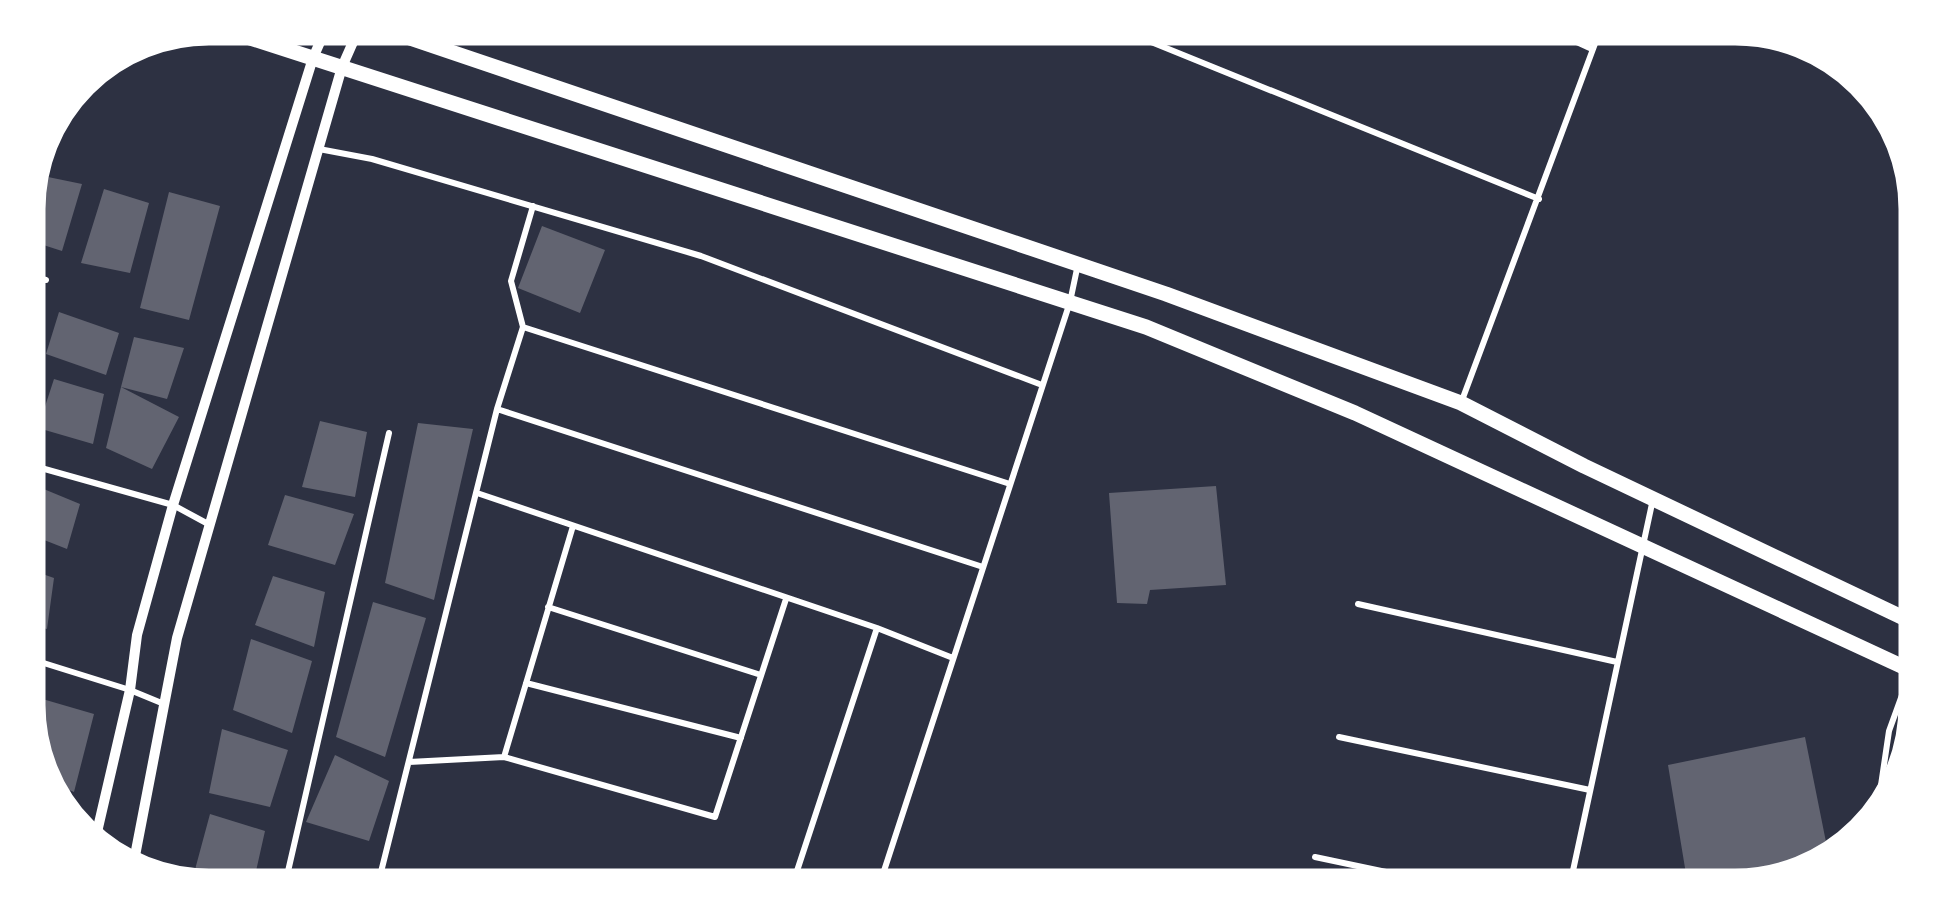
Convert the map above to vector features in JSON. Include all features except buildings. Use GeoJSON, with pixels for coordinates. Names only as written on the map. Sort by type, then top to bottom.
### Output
{"type":"FeatureCollection","features":[{"type":"Feature","properties":{"kind":"main road"},"geometry":{"type":"LineString","coordinates":[[269,44],[1146,327],[1355,413],[1899,667]]}},
{"type":"Feature","properties":{"kind":"main road"},"geometry":{"type":"LineString","coordinates":[[428,44],[1078,264],[1461,403],[1653,499],[1899,616]]}},
{"type":"Feature","properties":{"kind":"street"},"geometry":{"type":"LineString","coordinates":[[98,826],[130,690],[137,635],[173,505],[319,44]]}},
{"type":"Feature","properties":{"kind":"street"},"geometry":{"type":"LineString","coordinates":[[136,852],[177,638],[342,68],[352,44]]}},
{"type":"Feature","properties":{"kind":"street"},"geometry":{"type":"LineString","coordinates":[[1156,44],[1539,199]]}},
{"type":"Feature","properties":{"kind":"street"},"geometry":{"type":"LineString","coordinates":[[1581,44],[1592,49]]}},
{"type":"Feature","properties":{"kind":"street"},"geometry":{"type":"LineString","coordinates":[[1461,403],[1539,199],[1594,44]]}},
{"type":"Feature","properties":{"kind":"street"},"geometry":{"type":"LineString","coordinates":[[319,149],[372,159],[701,256],[1042,385]]}},
{"type":"Feature","properties":{"kind":"street"},"geometry":{"type":"LineString","coordinates":[[382,870],[497,409],[523,327],[511,280],[533,206]]}},
{"type":"Feature","properties":{"kind":"street"},"geometry":{"type":"LineString","coordinates":[[884,870],[1070,303],[1078,264]]}},
{"type":"Feature","properties":{"kind":"street"},"geometry":{"type":"LineString","coordinates":[[523,327],[1010,484]]}},
{"type":"Feature","properties":{"kind":"street"},"geometry":{"type":"LineString","coordinates":[[497,409],[983,567]]}},
{"type":"Feature","properties":{"kind":"street"},"geometry":{"type":"LineString","coordinates":[[288,870],[389,433]]}},
{"type":"Feature","properties":{"kind":"street"},"geometry":{"type":"LineString","coordinates":[[44,468],[173,505],[210,525]]}},
{"type":"Feature","properties":{"kind":"street"},"geometry":{"type":"LineString","coordinates":[[477,493],[877,628],[953,658]]}},
{"type":"Feature","properties":{"kind":"street"},"geometry":{"type":"LineString","coordinates":[[1573,869],[1653,499]]}},
{"type":"Feature","properties":{"kind":"street"},"geometry":{"type":"LineString","coordinates":[[504,757],[573,526]]}},
{"type":"Feature","properties":{"kind":"street"},"geometry":{"type":"LineString","coordinates":[[409,762],[504,757],[715,817],[786,599]]}},
{"type":"Feature","properties":{"kind":"street"},"geometry":{"type":"LineString","coordinates":[[1358,604],[1617,662]]}},
{"type":"Feature","properties":{"kind":"street"},"geometry":{"type":"LineString","coordinates":[[548,607],[761,675]]}},
{"type":"Feature","properties":{"kind":"street"},"geometry":{"type":"LineString","coordinates":[[797,870],[877,628]]}},
{"type":"Feature","properties":{"kind":"street"},"geometry":{"type":"LineString","coordinates":[[44,663],[130,690],[165,704]]}},
{"type":"Feature","properties":{"kind":"street"},"geometry":{"type":"LineString","coordinates":[[526,683],[741,738]]}},
{"type":"Feature","properties":{"kind":"street"},"geometry":{"type":"LineString","coordinates":[[1882,777],[1889,732],[1899,703]]}},
{"type":"Feature","properties":{"kind":"street"},"geometry":{"type":"LineString","coordinates":[[1340,737],[1590,790]]}},
{"type":"Feature","properties":{"kind":"street"},"geometry":{"type":"LineString","coordinates":[[1315,857],[1373,869]]}}]}
